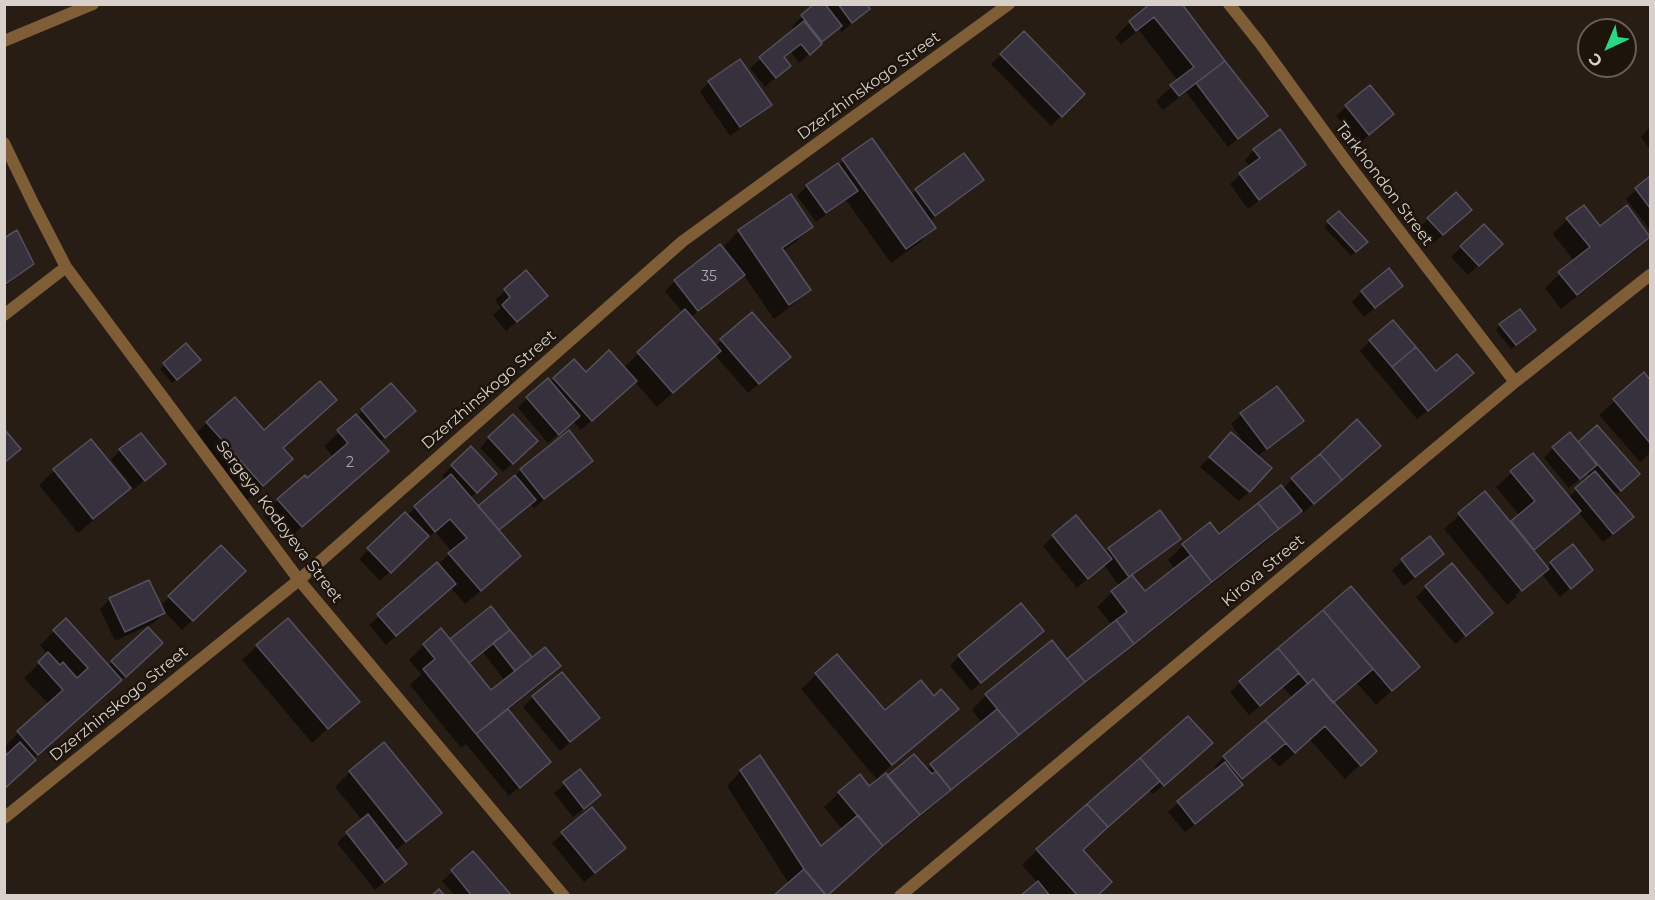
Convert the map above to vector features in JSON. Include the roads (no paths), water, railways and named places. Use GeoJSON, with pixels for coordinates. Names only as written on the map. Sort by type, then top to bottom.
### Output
{"type":"FeatureCollection","features":[{"type":"Feature","properties":{"kind":"street"},"geometry":{"type":"LineString","coordinates":[[4,41],[93,4]]}},
{"type":"Feature","properties":{"kind":"street","name":"Dzerzhinskogo Street"},"geometry":{"type":"LineString","coordinates":[[4,818],[299,580],[683,241],[1009,4]]}},
{"type":"Feature","properties":{"kind":"street","name":"Tarkhondon Street"},"geometry":{"type":"LineString","coordinates":[[1229,4],[1515,382]]}},
{"type":"Feature","properties":{"kind":"street","name":"Sergeya Kodoyeva Street"},"geometry":{"type":"LineString","coordinates":[[4,143],[66,267],[299,580],[564,896]]}},
{"type":"Feature","properties":{"kind":"street"},"geometry":{"type":"LineString","coordinates":[[4,315],[66,267]]}},
{"type":"Feature","properties":{"kind":"street","name":"Kirova Street"},"geometry":{"type":"LineString","coordinates":[[900,896],[1515,382],[1650,274]]}}]}
